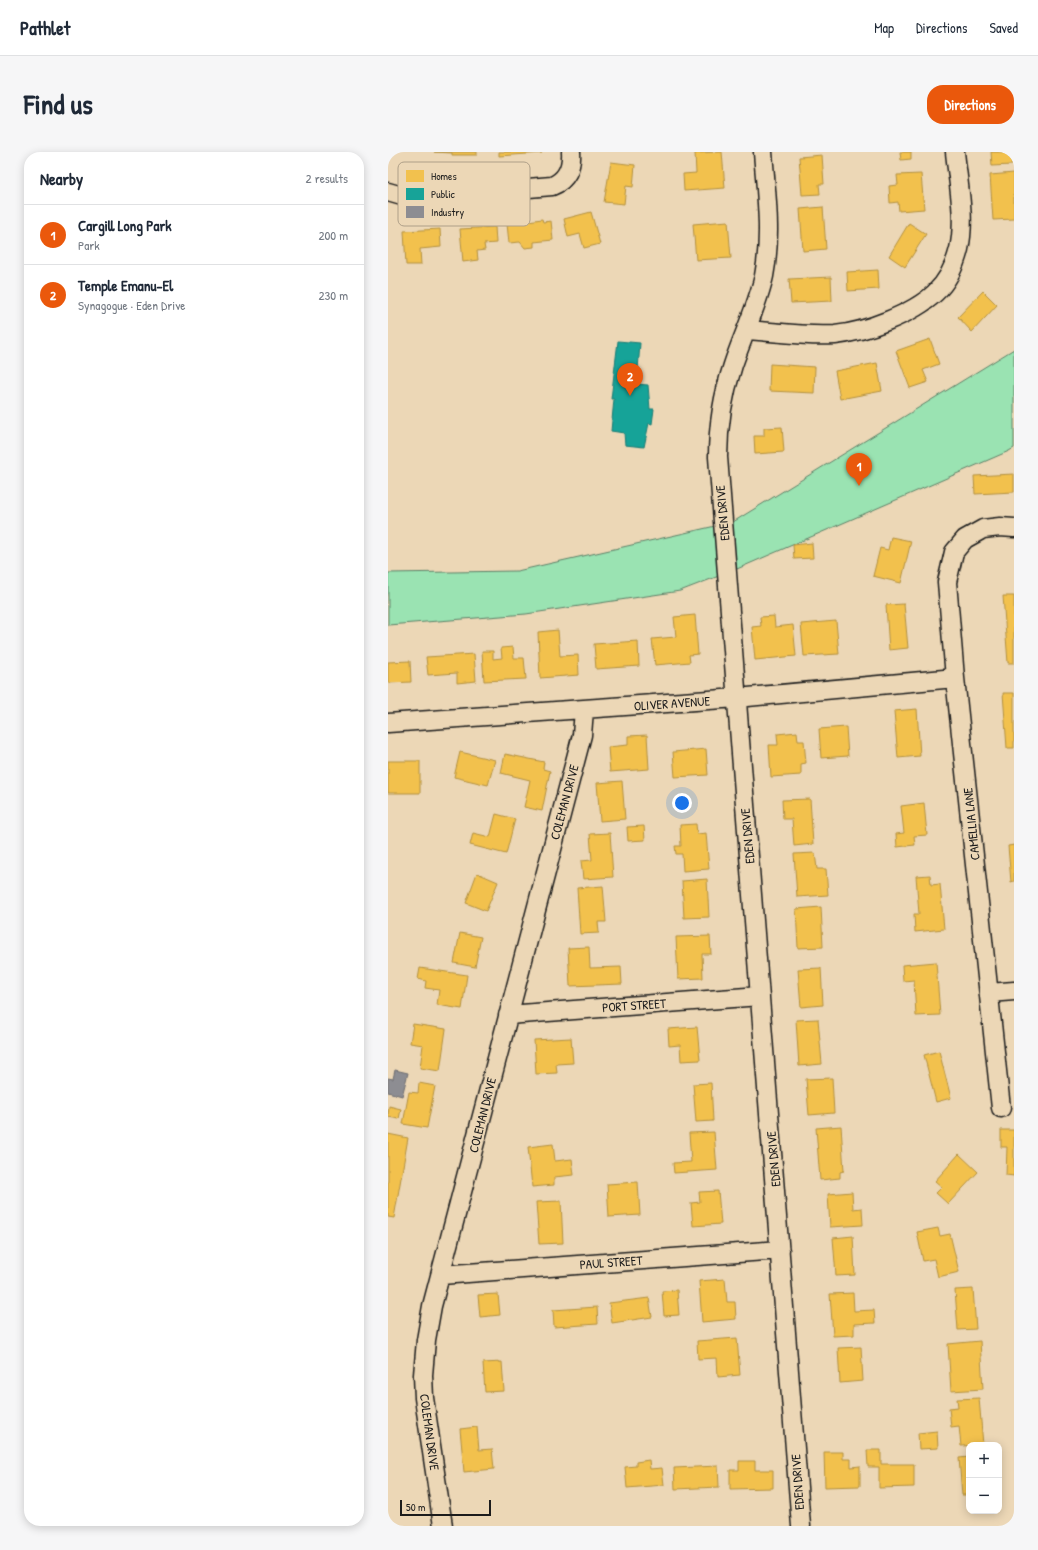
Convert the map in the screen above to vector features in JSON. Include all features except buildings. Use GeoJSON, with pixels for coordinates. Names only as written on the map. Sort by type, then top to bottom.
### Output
{"type":"FeatureCollection","features":[{"type":"Feature","properties":{"kind":"street"},"geometry":{"type":"LineString","coordinates":[[530,188],[552,186],[562,181],[568,173],[571,163],[571,152]]}},
{"type":"Feature","properties":{"kind":"street","name":"EDEN DRIVE"},"geometry":{"type":"LineString","coordinates":[[763,152],[767,251],[764,277],[747,330],[729,378],[721,412],[718,443],[718,472],[801,1526]]}},
{"type":"Feature","properties":{"kind":"street"},"geometry":{"type":"LineString","coordinates":[[747,330],[812,335],[847,333],[881,323],[934,295],[946,280],[952,268],[961,237],[955,152]]}},
{"type":"Feature","properties":{"kind":"street"},"geometry":{"type":"LineString","coordinates":[[388,192],[398,195]]}},
{"type":"Feature","properties":{"kind":"street","name":"CAMELLIA LANE"},"geometry":{"type":"LineString","coordinates":[[1001,1108],[955,678],[947,582],[951,559],[960,542],[983,529],[1000,527],[1014,528]]}},
{"type":"Feature","properties":{"kind":"street","name":"OLIVER AVENUE"},"geometry":{"type":"LineString","coordinates":[[388,723],[737,698],[955,678]]}},
{"type":"Feature","properties":{"kind":"street","name":"COLEMAN DRIVE"},"geometry":{"type":"LineString","coordinates":[[443,1526],[424,1398],[423,1375],[429,1323],[582,735],[584,710]]}},
{"type":"Feature","properties":{"kind":"street"},"geometry":{"type":"LineString","coordinates":[[989,993],[1014,991]]}},
{"type":"Feature","properties":{"kind":"street","name":"PORT STREET"},"geometry":{"type":"LineString","coordinates":[[508,1015],[760,996]]}},
{"type":"Feature","properties":{"kind":"street","name":"PAUL STREET"},"geometry":{"type":"LineString","coordinates":[[441,1275],[780,1250]]}},
{"type":"Feature","properties":{"kind":"green space"},"geometry":{"type":"Polygon","coordinates":[[[1014,349],[1014,448],[1009,451],[737,569],[680,591],[526,614],[388,625],[388,573],[517,571],[733,522],[1014,349]]]}},
{"type":"Feature","properties":{"kind":"place","name":"Temple Emanu-El"},"geometry":{"type":"Point","coordinates":[630,396]}},
{"type":"Feature","properties":{"kind":"place","name":"Cargill Long Park"},"geometry":{"type":"Point","coordinates":[859,486]}}]}
